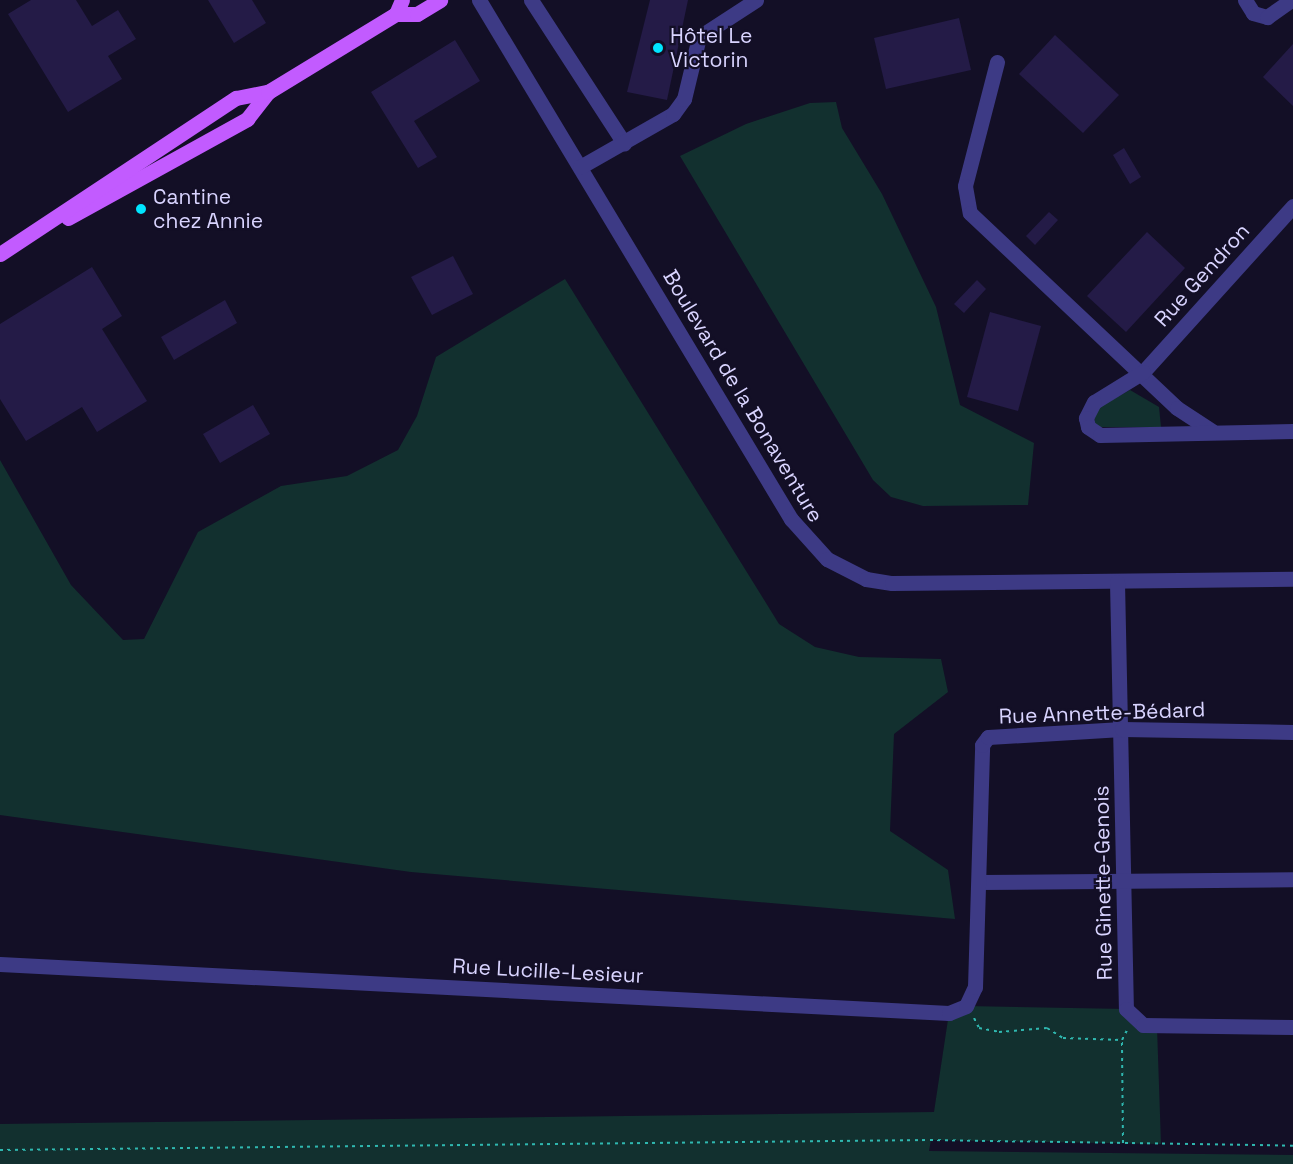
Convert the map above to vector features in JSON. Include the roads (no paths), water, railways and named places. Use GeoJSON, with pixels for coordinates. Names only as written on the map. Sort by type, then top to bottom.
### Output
{"type":"FeatureCollection","features":[{"type":"Feature","properties":{"kind":"main road"},"geometry":{"type":"LineString","coordinates":[[396,14],[402,0]]}},
{"type":"Feature","properties":{"kind":"main road"},"geometry":{"type":"LineString","coordinates":[[1,254],[236,98],[268,92],[396,14],[417,14],[440,0]]}},
{"type":"Feature","properties":{"kind":"main road"},"geometry":{"type":"LineString","coordinates":[[1,254],[247,119],[268,92]]}},
{"type":"Feature","properties":{"kind":"street","name":"Boulevard de la Bonaventure"},"geometry":{"type":"LineString","coordinates":[[479,0],[791,519],[827,559],[866,579],[892,583],[1293,579]]}},
{"type":"Feature","properties":{"kind":"street"},"geometry":{"type":"LineString","coordinates":[[531,0],[624,143]]}},
{"type":"Feature","properties":{"kind":"street"},"geometry":{"type":"LineString","coordinates":[[580,167],[624,143],[681,106],[699,37],[756,0]]}},
{"type":"Feature","properties":{"kind":"street"},"geometry":{"type":"LineString","coordinates":[[1245,0],[1253,13],[1267,17],[1291,0]]}},
{"type":"Feature","properties":{"kind":"street"},"geometry":{"type":"LineString","coordinates":[[997,62],[964,186],[970,213],[1143,372],[1177,408],[1215,432],[1293,431]]}},
{"type":"Feature","properties":{"kind":"street","name":"Rue Gendron"},"geometry":{"type":"LineString","coordinates":[[1215,432],[1100,435],[1088,427],[1088,409],[1094,402],[1143,372],[1293,206]]}},
{"type":"Feature","properties":{"kind":"street","name":"Rue Ginette-Genois"},"geometry":{"type":"LineString","coordinates":[[1117,582],[1122,729],[1126,1009],[1132,1020],[1157,1027],[1293,1027]]}},
{"type":"Feature","properties":{"kind":"street","name":"Rue Annette-Bédard"},"geometry":{"type":"LineString","coordinates":[[980,882],[982,745],[988,738],[1122,729],[1293,732]]}},
{"type":"Feature","properties":{"kind":"street"},"geometry":{"type":"LineString","coordinates":[[980,882],[1293,879]]}},
{"type":"Feature","properties":{"kind":"street","name":"Rue Lucille-Lesieur"},"geometry":{"type":"LineString","coordinates":[[0,964],[950,1013],[966,1006],[975,987],[980,882]]}},
{"type":"Feature","properties":{"kind":"place","name":"Hôtel Le Victorin"},"geometry":{"type":"Point","coordinates":[658,48]}},
{"type":"Feature","properties":{"kind":"place","name":"Cantine chez Annie"},"geometry":{"type":"Point","coordinates":[141,209]}}]}
